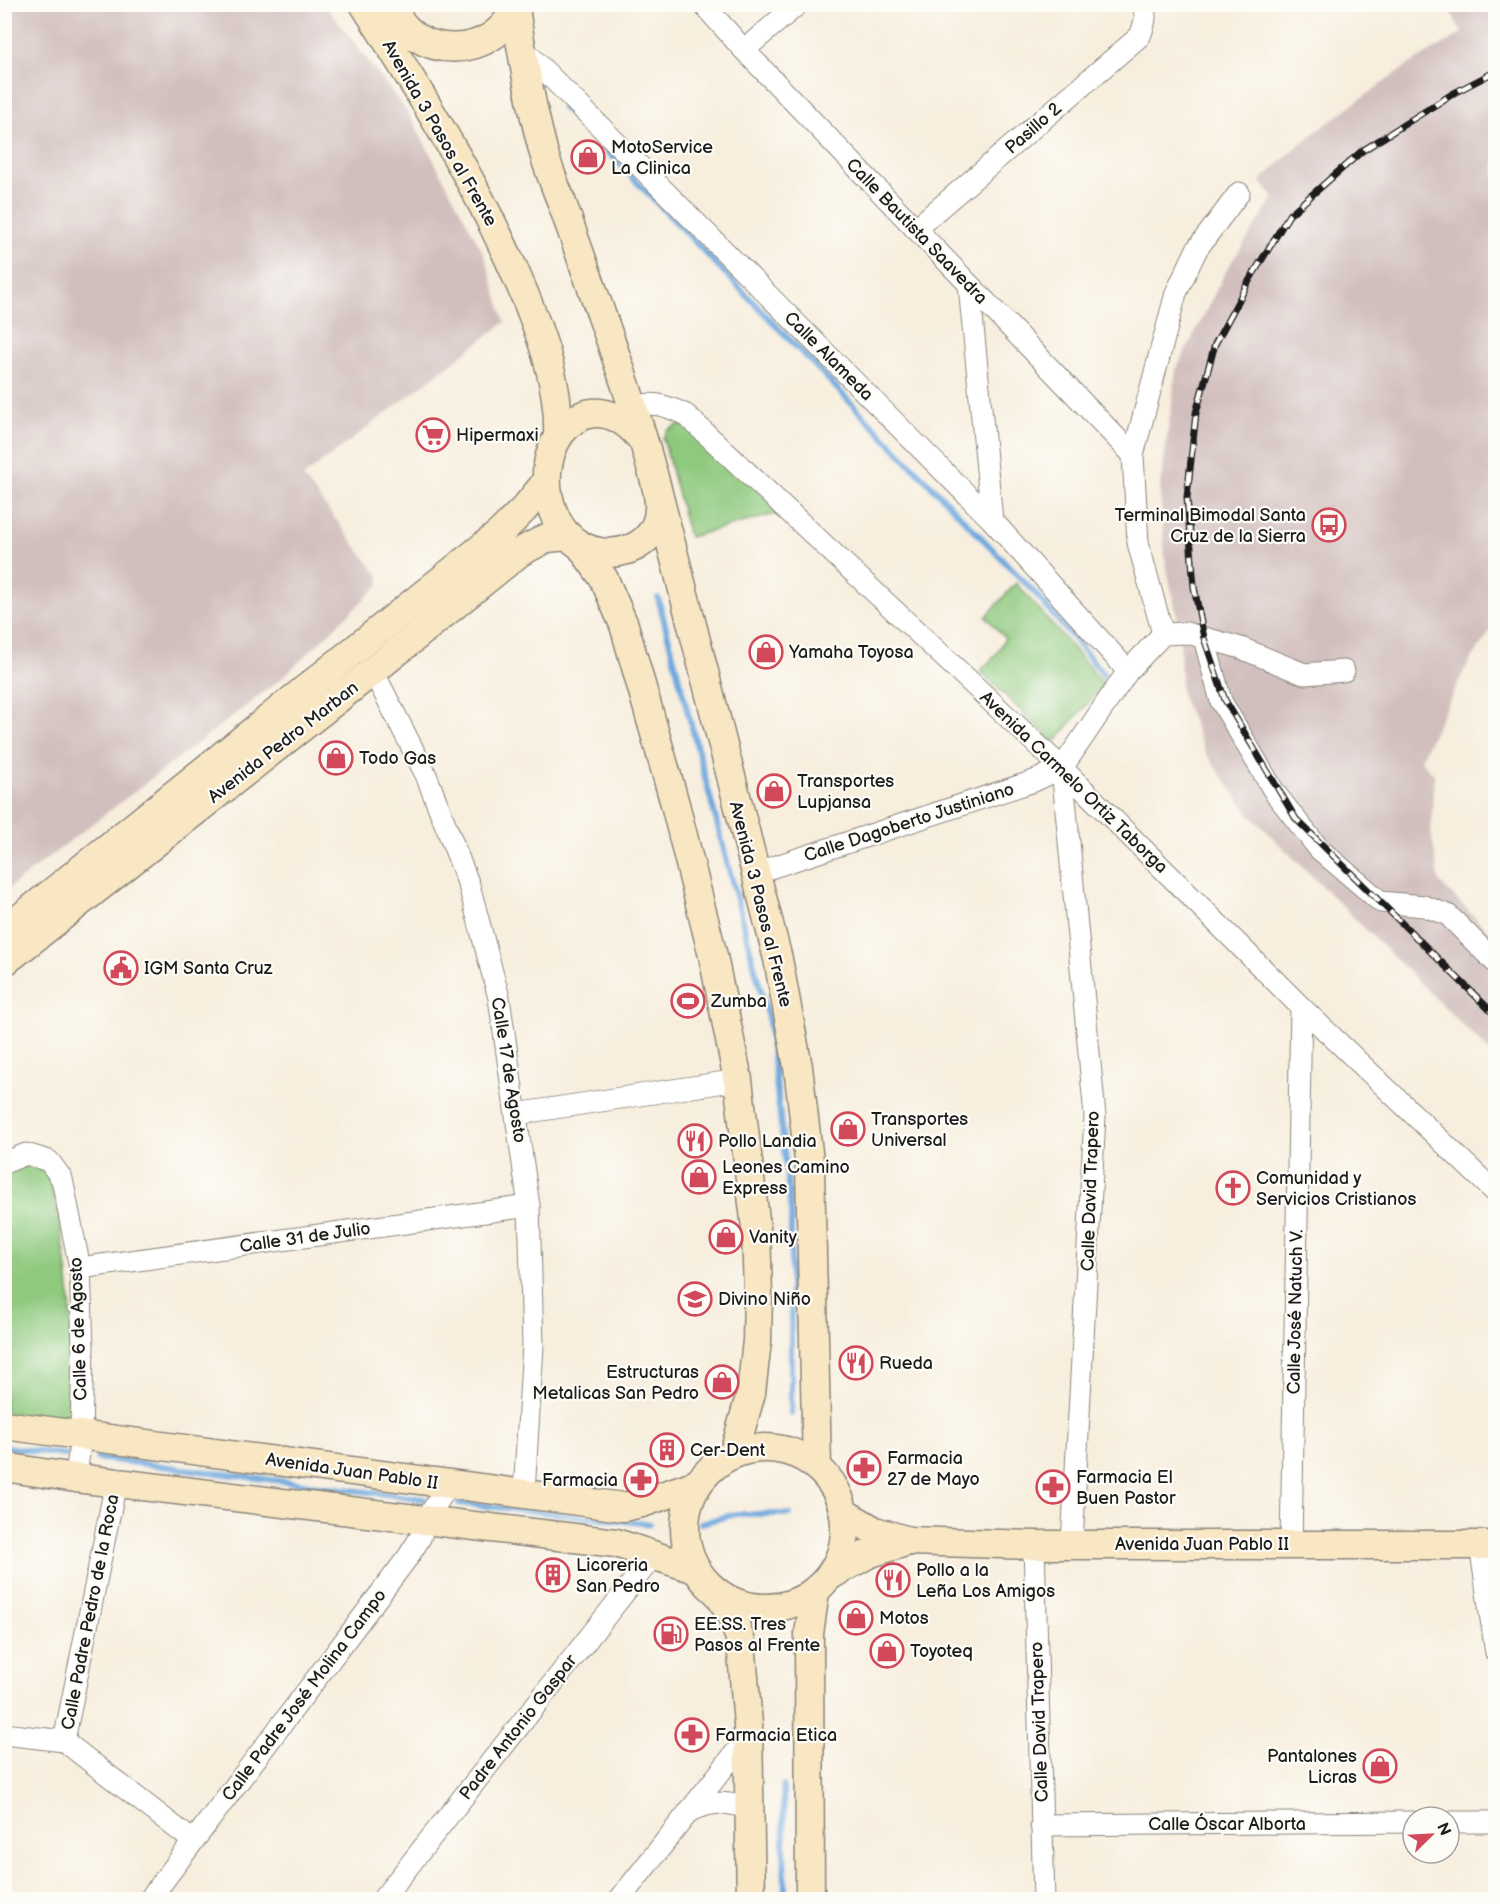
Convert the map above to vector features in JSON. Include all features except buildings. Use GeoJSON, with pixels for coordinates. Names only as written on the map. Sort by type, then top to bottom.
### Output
{"type":"FeatureCollection","features":[{"type":"Feature","properties":{"kind":"main road","name":"Avenida 3 Pasos al Frente"},"geometry":{"type":"LineString","coordinates":[[364,4],[385,13],[511,262],[535,320],[555,387],[558,436]]}},
{"type":"Feature","properties":{"kind":"main road"},"geometry":{"type":"LineString","coordinates":[[385,13],[433,45],[457,49],[481,43],[496,35],[507,23],[516,6]]}},
{"type":"Feature","properties":{"kind":"main road"},"geometry":{"type":"LineString","coordinates":[[516,6],[542,147],[633,406],[658,493],[659,511],[654,527],[643,541],[629,550],[612,554],[595,551],[574,541]]}},
{"type":"Feature","properties":{"kind":"main road"},"geometry":{"type":"LineString","coordinates":[[644,442],[622,419],[608,414],[594,413],[579,417],[567,425],[558,436],[547,466],[546,482],[549,502],[557,520],[604,579],[624,625],[675,804],[697,891],[713,956],[738,1080],[756,1228],[758,1295],[757,1341],[751,1393],[734,1453]]}},
{"type":"Feature","properties":{"kind":"main road","name":"Avenida Pedro Marban"},"geometry":{"type":"LineString","coordinates":[[4,931],[500,533],[525,508],[546,482]]}},
{"type":"Feature","properties":{"kind":"main road","name":"Avenida 3 Pasos al Frente"},"geometry":{"type":"LineString","coordinates":[[658,493],[778,959],[798,1067],[810,1169],[817,1467]]}},
{"type":"Feature","properties":{"kind":"main road","name":"Avenida Pedro Marban"},"geometry":{"type":"LineString","coordinates":[[4,962],[520,552],[548,538],[574,541]]}},
{"type":"Feature","properties":{"kind":"main road","name":"Avenida Juan Pablo II"},"geometry":{"type":"LineString","coordinates":[[4,1425],[623,1507],[642,1503],[697,1484]]}},
{"type":"Feature","properties":{"kind":"main road"},"geometry":{"type":"LineString","coordinates":[[810,1899],[809,1634],[823,1583],[840,1556],[845,1535],[844,1513],[830,1480],[817,1467],[798,1455],[777,1448],[755,1448],[734,1453],[707,1471],[689,1500],[684,1536],[688,1553],[707,1585],[719,1595],[738,1604],[758,1609],[778,1608],[798,1602],[823,1583]]}},
{"type":"Feature","properties":{"kind":"main road"},"geometry":{"type":"LineString","coordinates":[[4,1467],[76,1478],[616,1543],[696,1569]]}},
{"type":"Feature","properties":{"kind":"main road","name":"Avenida Juan Pablo II"},"geometry":{"type":"LineString","coordinates":[[844,1513],[875,1531],[909,1541],[1034,1545],[1488,1545]]}},
{"type":"Feature","properties":{"kind":"main road","name":"Avenida Juan Pablo II"},"geometry":{"type":"LineString","coordinates":[[823,1583],[868,1554],[909,1541]]}},
{"type":"Feature","properties":{"kind":"main road"},"geometry":{"type":"LineString","coordinates":[[719,1595],[732,1616],[741,1642],[748,1737],[751,1899]]}},
{"type":"Feature","properties":{"kind":"street","name":"Calle Bautista Saavedra"},"geometry":{"type":"LineString","coordinates":[[703,4],[969,286],[1133,454]]}},
{"type":"Feature","properties":{"kind":"street"},"geometry":{"type":"LineString","coordinates":[[744,50],[798,4]]}},
{"type":"Feature","properties":{"kind":"street","name":"Pasillo 2"},"geometry":{"type":"LineString","coordinates":[[915,229],[1140,36],[1144,14]]}},
{"type":"Feature","properties":{"kind":"street","name":"Calle Alameda"},"geometry":{"type":"LineString","coordinates":[[522,48],[992,520],[1128,671]]}},
{"type":"Feature","properties":{"kind":"street"},"geometry":{"type":"LineString","coordinates":[[1163,634],[1138,543],[1133,454],[1176,293],[1197,249],[1239,193]]}},
{"type":"Feature","properties":{"kind":"street"},"geometry":{"type":"LineString","coordinates":[[969,286],[992,520]]}},
{"type":"Feature","properties":{"kind":"street","name":"Avenida Carmelo Ortiz Taborga"},"geometry":{"type":"LineString","coordinates":[[633,406],[652,403],[668,406],[686,415],[1062,768],[1301,1007],[1496,1193]]}},
{"type":"Feature","properties":{"kind":"street"},"geometry":{"type":"LineString","coordinates":[[1062,768],[1128,671],[1163,634],[1187,633],[1241,648],[1304,674],[1344,670]]}},
{"type":"Feature","properties":{"kind":"street"},"geometry":{"type":"LineString","coordinates":[[1204,638],[1221,701],[1275,793],[1319,849],[1381,902],[1424,906],[1448,915],[1496,963]]}},
{"type":"Feature","properties":{"kind":"street","name":"Calle 17 de Agosto"},"geometry":{"type":"LineString","coordinates":[[373,671],[426,775],[469,885],[499,998],[530,1206],[533,1345],[524,1493]]}},
{"type":"Feature","properties":{"kind":"street","name":"Calle Dagoberto Justiniano"},"geometry":{"type":"LineString","coordinates":[[755,873],[1034,781],[1062,768]]}},
{"type":"Feature","properties":{"kind":"street","name":"Calle David Trapero"},"geometry":{"type":"LineString","coordinates":[[1062,768],[1095,1116],[1072,1544]]}},
{"type":"Feature","properties":{"kind":"street","name":"Calle José Natuch V."},"geometry":{"type":"LineString","coordinates":[[1291,1545],[1301,1007]]}},
{"type":"Feature","properties":{"kind":"street"},"geometry":{"type":"LineString","coordinates":[[516,1114],[738,1080]]}},
{"type":"Feature","properties":{"kind":"street","name":"Calle 6 de Agosto"},"geometry":{"type":"LineString","coordinates":[[4,1163],[26,1154],[49,1161],[62,1179],[80,1268],[83,1347],[81,1435],[76,1478]]}},
{"type":"Feature","properties":{"kind":"street","name":"Calle 31 de Julio"},"geometry":{"type":"LineString","coordinates":[[80,1268],[530,1206]]}},
{"type":"Feature","properties":{"kind":"street","name":"Calle Padre Pedro de la Roca"},"geometry":{"type":"LineString","coordinates":[[64,1741],[116,1482]]}},
{"type":"Feature","properties":{"kind":"street","name":"Calle Padre José Molina Campo"},"geometry":{"type":"LineString","coordinates":[[149,1899],[408,1557],[420,1538],[426,1520],[449,1484]]}},
{"type":"Feature","properties":{"kind":"street","name":"Calle David Trapero"},"geometry":{"type":"LineString","coordinates":[[1034,1545],[1044,1899]]}},
{"type":"Feature","properties":{"kind":"street"},"geometry":{"type":"LineString","coordinates":[[1488,1545],[1496,1653]]}},
{"type":"Feature","properties":{"kind":"street","name":"Padre Antonio Gaspar"},"geometry":{"type":"LineString","coordinates":[[382,1899],[654,1555]]}},
{"type":"Feature","properties":{"kind":"street"},"geometry":{"type":"LineString","coordinates":[[4,1734],[64,1741],[193,1841]]}},
{"type":"Feature","properties":{"kind":"street"},"geometry":{"type":"LineString","coordinates":[[619,1899],[748,1737]]}},
{"type":"Feature","properties":{"kind":"street"},"geometry":{"type":"LineString","coordinates":[[690,1810],[704,1804],[720,1802],[735,1803],[749,1809]]}},
{"type":"Feature","properties":{"kind":"street","name":"Calle Óscar Alborta"},"geometry":{"type":"LineString","coordinates":[[1041,1825],[1401,1822]]}},
{"type":"Feature","properties":{"kind":"street"},"geometry":{"type":"LineString","coordinates":[[1461,1822],[1496,1822]]}},
{"type":"Feature","properties":{"kind":"shaded area"},"geometry":{"type":"Polygon","coordinates":[[[5,4],[325,5],[409,114],[484,254],[505,322],[303,477],[379,576],[379,585],[281,679],[5,891],[5,4]]]}},
{"type":"Feature","properties":{"kind":"shaded area","name":"Terminal Bimodal Santa Cruz de la Sierra"},"geometry":{"type":"Polygon","coordinates":[[[1457,5],[1495,5],[1495,624],[1465,669],[1420,760],[1434,774],[1431,831],[1439,882],[1495,937],[1495,1057],[1249,814],[1206,754],[1181,694],[1180,631],[1165,559],[1160,491],[1176,370],[1227,269],[1274,198],[1260,181],[1301,143],[1356,102],[1408,65],[1462,33],[1449,9],[1457,5]]]}},
{"type":"Feature","properties":{"kind":"green space"},"geometry":{"type":"Polygon","coordinates":[[[678,425],[690,425],[783,512],[689,537],[663,438],[668,430],[678,425]]]}},
{"type":"Feature","properties":{"kind":"green space"},"geometry":{"type":"Polygon","coordinates":[[[1016,583],[1104,684],[1054,743],[980,671],[995,656],[1005,638],[986,617],[1016,583]]]}},
{"type":"Feature","properties":{"kind":"green space"},"geometry":{"type":"Polygon","coordinates":[[[28,1164],[43,1168],[48,1176],[62,1238],[72,1331],[74,1425],[5,1415],[5,1173],[28,1164]]]}},
{"type":"Feature","properties":{"kind":"waterway"},"geometry":{"type":"LineString","coordinates":[[563,108],[1035,593],[1104,675]]}},
{"type":"Feature","properties":{"kind":"waterway"},"geometry":{"type":"LineString","coordinates":[[658,598],[769,1022],[791,1211],[791,1414]]}},
{"type":"Feature","properties":{"kind":"waterway"},"geometry":{"type":"LineString","coordinates":[[4,1447],[65,1455]]}},
{"type":"Feature","properties":{"kind":"waterway"},"geometry":{"type":"LineString","coordinates":[[97,1458],[424,1499]]}},
{"type":"Feature","properties":{"kind":"waterway"},"geometry":{"type":"LineString","coordinates":[[459,1503],[650,1524]]}},
{"type":"Feature","properties":{"kind":"waterway"},"geometry":{"type":"LineString","coordinates":[[701,1523],[736,1514],[789,1514]]}},
{"type":"Feature","properties":{"kind":"waterway"},"geometry":{"type":"LineString","coordinates":[[783,1786],[785,1900]]}},
{"type":"Feature","properties":{"kind":"railway"},"geometry":{"type":"LineString","coordinates":[[1496,71],[1454,93],[1362,151],[1289,215],[1249,281],[1215,344],[1196,413],[1187,497],[1194,587],[1204,638],[1225,700],[1296,819],[1496,1016]]}},
{"type":"Feature","properties":{"kind":"place","name":"MotoService La Clinica"},"geometry":{"type":"Point","coordinates":[588,157]}},
{"type":"Feature","properties":{"kind":"place","name":"Hipermaxi"},"geometry":{"type":"Point","coordinates":[433,435]}},
{"type":"Feature","properties":{"kind":"place","name":"Terminal Bimodal Santa Cruz de la Sierra"},"geometry":{"type":"Point","coordinates":[1329,525]}},
{"type":"Feature","properties":{"kind":"place","name":"Yamaha Toyosa"},"geometry":{"type":"Point","coordinates":[766,652]}},
{"type":"Feature","properties":{"kind":"place","name":"Todo Gas"},"geometry":{"type":"Point","coordinates":[336,758]}},
{"type":"Feature","properties":{"kind":"place","name":"Transportes Lupjansa"},"geometry":{"type":"Point","coordinates":[774,791]}},
{"type":"Feature","properties":{"kind":"place","name":"IGM Santa Cruz"},"geometry":{"type":"Point","coordinates":[121,968]}},
{"type":"Feature","properties":{"kind":"place","name":"Zumba"},"geometry":{"type":"Point","coordinates":[688,1001]}},
{"type":"Feature","properties":{"kind":"place","name":"Transportes Universal"},"geometry":{"type":"Point","coordinates":[848,1129]}},
{"type":"Feature","properties":{"kind":"place","name":"Pollo Landia"},"geometry":{"type":"Point","coordinates":[695,1141]}},
{"type":"Feature","properties":{"kind":"place","name":"Leones Camino Express"},"geometry":{"type":"Point","coordinates":[699,1177]}},
{"type":"Feature","properties":{"kind":"place","name":"Comunidad y Servicios Cristianos"},"geometry":{"type":"Point","coordinates":[1233,1188]}},
{"type":"Feature","properties":{"kind":"place","name":"Vanity"},"geometry":{"type":"Point","coordinates":[726,1237]}},
{"type":"Feature","properties":{"kind":"place","name":"Divino Niño"},"geometry":{"type":"Point","coordinates":[695,1299]}},
{"type":"Feature","properties":{"kind":"place","name":"Rueda"},"geometry":{"type":"Point","coordinates":[856,1363]}},
{"type":"Feature","properties":{"kind":"place","name":"Estructuras Metalicas San Pedro"},"geometry":{"type":"Point","coordinates":[722,1382]}},
{"type":"Feature","properties":{"kind":"place","name":"Cer-Dent"},"geometry":{"type":"Point","coordinates":[667,1450]}},
{"type":"Feature","properties":{"kind":"place","name":"Farmacia 27 de Mayo"},"geometry":{"type":"Point","coordinates":[864,1468]}},
{"type":"Feature","properties":{"kind":"place","name":"Farmacia"},"geometry":{"type":"Point","coordinates":[641,1480]}},
{"type":"Feature","properties":{"kind":"place","name":"Farmacia El Buen Pastor"},"geometry":{"type":"Point","coordinates":[1053,1487]}},
{"type":"Feature","properties":{"kind":"place","name":"Licoreria San Pedro"},"geometry":{"type":"Point","coordinates":[553,1575]}},
{"type":"Feature","properties":{"kind":"place","name":"Pollo a la Leña Los Amigos"},"geometry":{"type":"Point","coordinates":[893,1580]}},
{"type":"Feature","properties":{"kind":"place","name":"Motos"},"geometry":{"type":"Point","coordinates":[856,1618]}},
{"type":"Feature","properties":{"kind":"place","name":"EE.SS. Tres Pasos al Frente"},"geometry":{"type":"Point","coordinates":[671,1634]}},
{"type":"Feature","properties":{"kind":"place","name":"Toyoteq"},"geometry":{"type":"Point","coordinates":[887,1651]}},
{"type":"Feature","properties":{"kind":"place","name":"Farmacia Etica"},"geometry":{"type":"Point","coordinates":[692,1735]}},
{"type":"Feature","properties":{"kind":"place","name":"Pantalones Licras"},"geometry":{"type":"Point","coordinates":[1380,1766]}}]}
